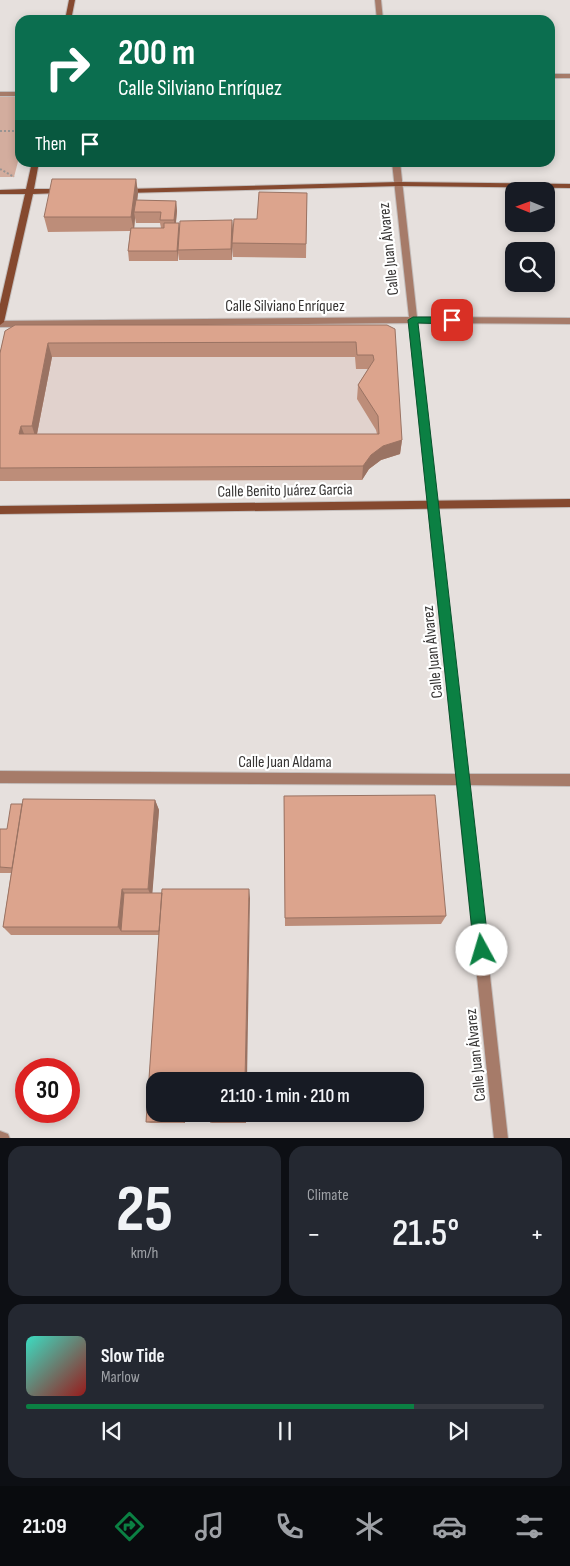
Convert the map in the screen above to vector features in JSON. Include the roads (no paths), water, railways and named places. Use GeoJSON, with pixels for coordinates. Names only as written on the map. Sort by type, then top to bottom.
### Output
{"type":"FeatureCollection","features":[{"type":"Feature","properties":{"kind":"main road"},"geometry":{"type":"LineString","coordinates":[[69,15],[72,0]]}},
{"type":"Feature","properties":{"kind":"main road"},"geometry":{"type":"LineString","coordinates":[[0,323],[35,167]]}},
{"type":"Feature","properties":{"kind":"main road"},"geometry":{"type":"LineString","coordinates":[[114,191],[399,184],[570,186]]}},
{"type":"Feature","properties":{"kind":"main road"},"geometry":{"type":"LineString","coordinates":[[0,192],[67,192]]}},
{"type":"Feature","properties":{"kind":"main road","name":"Calle Benito Juárez Garcia"},"geometry":{"type":"LineString","coordinates":[[0,510],[570,503]]}},
{"type":"Feature","properties":{"kind":"street"},"geometry":{"type":"LineString","coordinates":[[378,0],[380,15]]}},
{"type":"Feature","properties":{"kind":"street"},"geometry":{"type":"LineString","coordinates":[[555,76],[570,76]]}},
{"type":"Feature","properties":{"kind":"street"},"geometry":{"type":"LineString","coordinates":[[0,94],[15,94]]}},
{"type":"Feature","properties":{"kind":"street","name":"Calle Juan Álvarez"},"geometry":{"type":"LineString","coordinates":[[397,167],[464,779],[501,1138]]}},
{"type":"Feature","properties":{"kind":"street","name":"Calle Silviano Enríquez"},"geometry":{"type":"LineString","coordinates":[[0,323],[413,320],[570,321]]}},
{"type":"Feature","properties":{"kind":"street","name":"Calle Juan Aldama"},"geometry":{"type":"LineString","coordinates":[[0,776],[570,780]]}}]}
